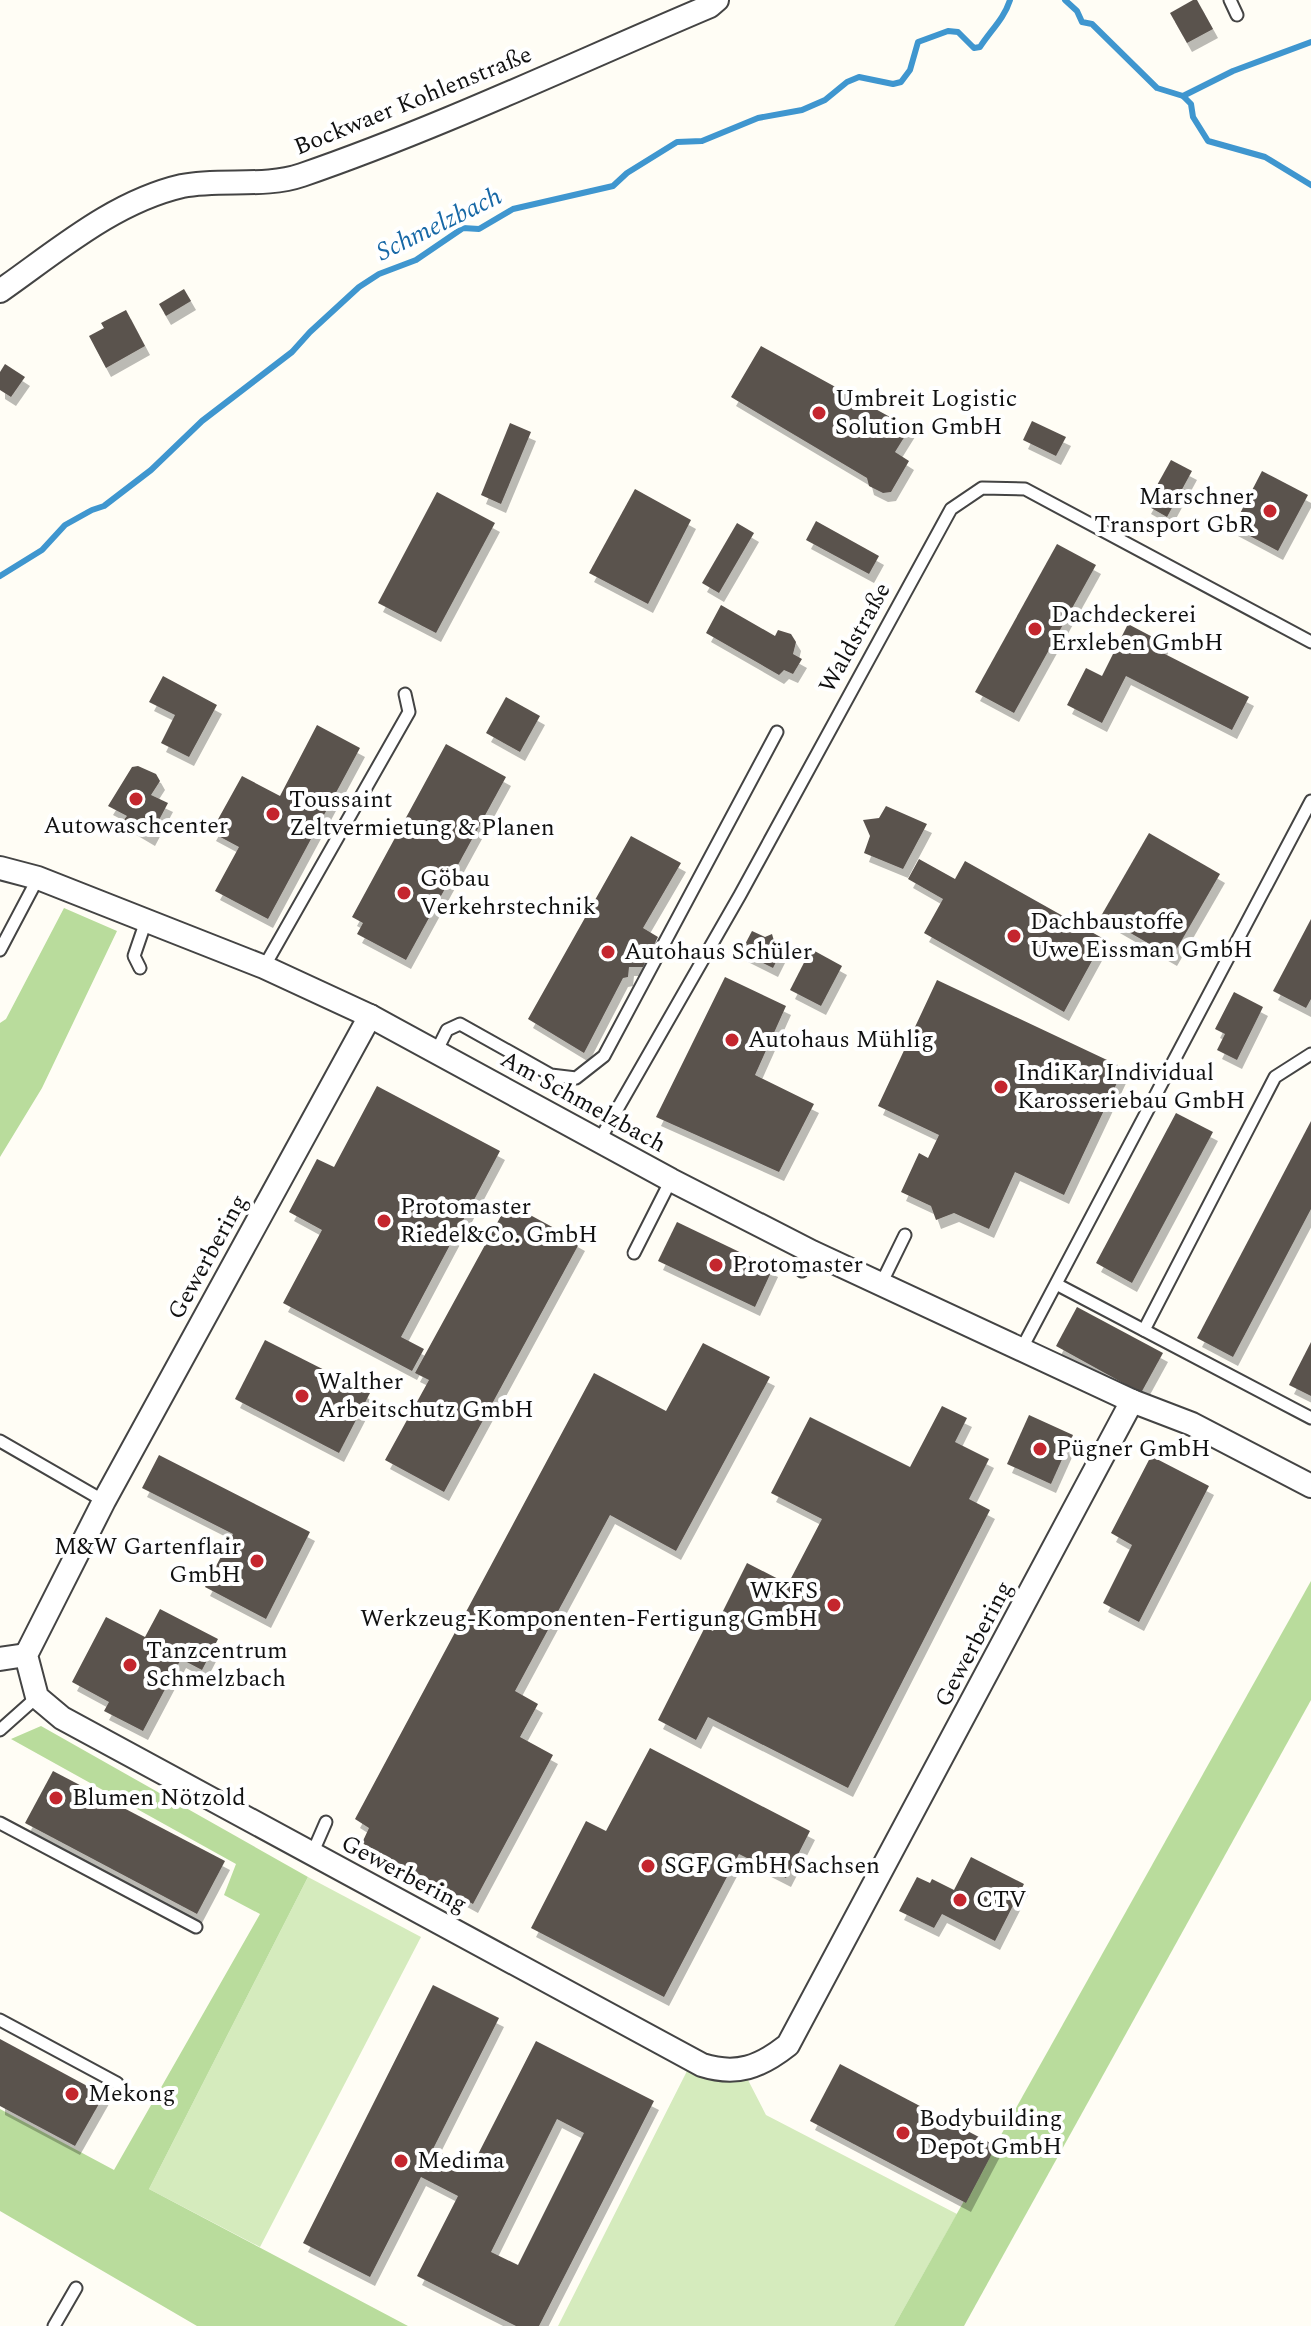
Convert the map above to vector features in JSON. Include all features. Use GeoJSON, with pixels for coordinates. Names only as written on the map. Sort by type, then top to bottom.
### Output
{"type":"FeatureCollection","features":[{"type":"Feature","properties":{"kind":"street","name":"Bockwaer Kohlenstraße"},"geometry":{"type":"LineString","coordinates":[[0,291],[87,230],[137,200],[184,186],[240,184],[297,177],[382,146],[696,12],[717,0]]}},
{"type":"Feature","properties":{"kind":"street","name":"Am Schmelzbach"},"geometry":{"type":"LineString","coordinates":[[0,868],[38,878],[264,967],[370,1016],[671,1180],[807,1261],[881,1284],[1132,1401],[1192,1424],[1311,1486]]}},
{"type":"Feature","properties":{"kind":"street","name":"Gewerbering"},"geometry":{"type":"LineString","coordinates":[[26,1655],[104,1501],[370,1016]]}},
{"type":"Feature","properties":{"kind":"street","name":"Gewerbering"},"geometry":{"type":"LineString","coordinates":[[37,1697],[62,1718],[702,2065],[721,2071],[745,2069],[768,2061],[788,2045],[1132,1401]]}},
{"type":"Feature","properties":{"kind":"street"},"geometry":{"type":"LineString","coordinates":[[0,1659],[26,1655],[37,1697]]}},
{"type":"Feature","properties":{"kind":"lane"},"geometry":{"type":"LineString","coordinates":[[1230,0],[1237,15]]}},
{"type":"Feature","properties":{"kind":"lane","name":"Waldstraße"},"geometry":{"type":"LineString","coordinates":[[599,1141],[740,895],[951,509],[982,488],[1025,489],[1311,642]]}},
{"type":"Feature","properties":{"kind":"lane"},"geometry":{"type":"LineString","coordinates":[[264,967],[409,712],[405,694]]}},
{"type":"Feature","properties":{"kind":"lane"},"geometry":{"type":"LineString","coordinates":[[437,1050],[447,1030],[460,1024],[551,1075],[576,1078],[604,1056],[777,732]]}},
{"type":"Feature","properties":{"kind":"lane"},"geometry":{"type":"LineString","coordinates":[[1022,1348],[1058,1285],[1311,801]]}},
{"type":"Feature","properties":{"kind":"lane"},"geometry":{"type":"LineString","coordinates":[[0,950],[38,878]]}},
{"type":"Feature","properties":{"kind":"lane"},"geometry":{"type":"LineString","coordinates":[[140,968],[134,956],[146,921]]}},
{"type":"Feature","properties":{"kind":"lane"},"geometry":{"type":"LineString","coordinates":[[1144,1330],[1275,1077],[1311,1054]]}},
{"type":"Feature","properties":{"kind":"lane"},"geometry":{"type":"LineString","coordinates":[[1298,1062],[1311,1069]]}},
{"type":"Feature","properties":{"kind":"lane"},"geometry":{"type":"LineString","coordinates":[[634,1253],[671,1180]]}},
{"type":"Feature","properties":{"kind":"lane"},"geometry":{"type":"LineString","coordinates":[[881,1284],[905,1235]]}},
{"type":"Feature","properties":{"kind":"lane"},"geometry":{"type":"LineString","coordinates":[[1058,1285],[1311,1418]]}},
{"type":"Feature","properties":{"kind":"lane"},"geometry":{"type":"LineString","coordinates":[[0,1441],[104,1501]]}},
{"type":"Feature","properties":{"kind":"lane"},"geometry":{"type":"LineString","coordinates":[[0,1730],[37,1697]]}},
{"type":"Feature","properties":{"kind":"lane"},"geometry":{"type":"LineString","coordinates":[[312,1855],[326,1822]]}},
{"type":"Feature","properties":{"kind":"lane"},"geometry":{"type":"LineString","coordinates":[[0,1823],[196,1927]]}},
{"type":"Feature","properties":{"kind":"lane"},"geometry":{"type":"LineString","coordinates":[[0,2020],[117,2083]]}},
{"type":"Feature","properties":{"kind":"lane"},"geometry":{"type":"LineString","coordinates":[[54,2326],[76,2288]]}},
{"type":"Feature","properties":{"kind":"green space"},"geometry":{"type":"Polygon","coordinates":[[[64,908],[117,931],[42,1088],[0,1157],[0,1023],[6,1019],[64,908]]]}},
{"type":"Feature","properties":{"kind":"green space"},"geometry":{"type":"Polygon","coordinates":[[[1311,1581],[1311,1700],[964,2326],[894,2326],[1311,1581]]]}},
{"type":"Feature","properties":{"kind":"green space"},"geometry":{"type":"Polygon","coordinates":[[[41,1726],[308,1877],[149,2189],[408,2326],[197,2326],[0,2211],[0,2109],[114,2170],[260,1914],[224,1895],[236,1864],[11,1739],[41,1726]]]}},
{"type":"Feature","properties":{"kind":"green space"},"geometry":{"type":"Polygon","coordinates":[[[308,1877],[421,1937],[260,2247],[149,2189],[308,1877]]]}},
{"type":"Feature","properties":{"kind":"green space"},"geometry":{"type":"Polygon","coordinates":[[[687,2071],[724,2082],[748,2080],[766,2115],[957,2214],[894,2326],[558,2326],[687,2071]]]}},
{"type":"Feature","properties":{"kind":"building"},"geometry":{"type":"Polygon","coordinates":[[[1197,0],[1213,29],[1187,43],[1170,13],[1197,0]]]}},
{"type":"Feature","properties":{"kind":"building"},"geometry":{"type":"Polygon","coordinates":[[[184,289],[191,301],[166,316],[159,304],[184,289]]]}},
{"type":"Feature","properties":{"kind":"building"},"geometry":{"type":"Polygon","coordinates":[[[126,310],[145,346],[106,368],[89,336],[104,328],[101,323],[126,310]]]}},
{"type":"Feature","properties":{"kind":"building","name":"Umbreit Logistic Solution GmbH"},"geometry":{"type":"Polygon","coordinates":[[[761,346],[910,428],[895,452],[909,461],[891,492],[883,493],[869,486],[867,478],[731,397],[761,346]]]}},
{"type":"Feature","properties":{"kind":"building"},"geometry":{"type":"Polygon","coordinates":[[[5,364],[25,377],[11,397],[0,390],[0,372],[5,364]]]}},
{"type":"Feature","properties":{"kind":"building"},"geometry":{"type":"Polygon","coordinates":[[[1032,421],[1066,437],[1056,456],[1023,440],[1032,421]]]}},
{"type":"Feature","properties":{"kind":"building"},"geometry":{"type":"Polygon","coordinates":[[[510,423],[531,432],[501,504],[481,495],[510,423]]]}},
{"type":"Feature","properties":{"kind":"building"},"geometry":{"type":"Polygon","coordinates":[[[1171,460],[1192,471],[1167,517],[1146,505],[1171,460]]]}},
{"type":"Feature","properties":{"kind":"building","name":"Marschner Transport GbR"},"geometry":{"type":"Polygon","coordinates":[[[1262,471],[1308,495],[1278,551],[1233,527],[1262,471]]]}},
{"type":"Feature","properties":{"kind":"building"},"geometry":{"type":"Polygon","coordinates":[[[635,489],[691,520],[648,604],[589,573],[635,489]]]}},
{"type":"Feature","properties":{"kind":"building"},"geometry":{"type":"Polygon","coordinates":[[[437,492],[495,523],[436,633],[378,603],[437,492]]]}},
{"type":"Feature","properties":{"kind":"building"},"geometry":{"type":"Polygon","coordinates":[[[816,521],[879,556],[869,574],[806,540],[816,521]]]}},
{"type":"Feature","properties":{"kind":"building"},"geometry":{"type":"Polygon","coordinates":[[[737,523],[754,533],[719,593],[702,583],[737,523]]]}},
{"type":"Feature","properties":{"kind":"building","name":"Dachdeckerei Erxleben GmbH"},"geometry":{"type":"Polygon","coordinates":[[[1057,544],[1096,565],[1014,713],[975,692],[1057,544]]]}},
{"type":"Feature","properties":{"kind":"building"},"geometry":{"type":"Polygon","coordinates":[[[721,605],[775,636],[778,630],[791,634],[796,642],[793,654],[802,659],[793,674],[784,670],[779,675],[706,633],[721,605]]]}},
{"type":"Feature","properties":{"kind":"building"},"geometry":{"type":"Polygon","coordinates":[[[1128,624],[1164,643],[1159,651],[1249,697],[1232,730],[1126,676],[1102,723],[1067,705],[1086,668],[1102,676],[1128,624]]]}},
{"type":"Feature","properties":{"kind":"building"},"geometry":{"type":"Polygon","coordinates":[[[163,676],[217,705],[189,757],[161,743],[175,715],[149,702],[163,676]]]}},
{"type":"Feature","properties":{"kind":"building"},"geometry":{"type":"Polygon","coordinates":[[[506,697],[540,716],[520,752],[486,733],[506,697]]]}},
{"type":"Feature","properties":{"kind":"building","name":"Toussaint Zeltvermietung & Planen"},"geometry":{"type":"Polygon","coordinates":[[[317,725],[360,748],[268,919],[215,891],[239,847],[211,832],[242,776],[280,796],[317,725]]]}},
{"type":"Feature","properties":{"kind":"building"},"geometry":{"type":"Polygon","coordinates":[[[446,744],[506,777],[406,960],[357,934],[363,923],[352,917],[446,744]]]}},
{"type":"Feature","properties":{"kind":"building","name":"Autowaschcenter"},"geometry":{"type":"Polygon","coordinates":[[[138,766],[156,774],[160,781],[151,795],[168,803],[150,837],[123,821],[127,816],[108,806],[132,767],[138,766]]]}},
{"type":"Feature","properties":{"kind":"building"},"geometry":{"type":"Polygon","coordinates":[[[886,806],[927,824],[903,869],[864,853],[870,836],[863,820],[879,818],[886,806]]]}},
{"type":"Feature","properties":{"kind":"building"},"geometry":{"type":"Polygon","coordinates":[[[1149,833],[1220,874],[1172,957],[1101,916],[1149,833]]]}},
{"type":"Feature","properties":{"kind":"building","name":"Autohaus Schüler"},"geometry":{"type":"Polygon","coordinates":[[[631,836],[681,863],[643,928],[658,937],[643,967],[629,967],[628,977],[623,978],[584,1053],[528,1019],[631,836]]]}},
{"type":"Feature","properties":{"kind":"building","name":"Dachbaustoffe Uwe Eissman GmbH"},"geometry":{"type":"Polygon","coordinates":[[[919,859],[955,879],[965,861],[1104,939],[1064,1012],[924,933],[943,899],[908,879],[919,859]]]}},
{"type":"Feature","properties":{"kind":"building"},"geometry":{"type":"Polygon","coordinates":[[[1311,919],[1311,999],[1306,1008],[1273,991],[1311,919]]]}},
{"type":"Feature","properties":{"kind":"building"},"geometry":{"type":"Polygon","coordinates":[[[752,931],[765,937],[772,934],[774,941],[783,948],[773,968],[741,952],[752,931]]]}},
{"type":"Feature","properties":{"kind":"building"},"geometry":{"type":"Polygon","coordinates":[[[811,949],[842,966],[821,1006],[790,990],[811,949]]]}},
{"type":"Feature","properties":{"kind":"building","name":"Autohaus Mühlig"},"geometry":{"type":"Polygon","coordinates":[[[725,977],[786,1006],[755,1075],[814,1104],[779,1172],[656,1117],[725,977]]]}},
{"type":"Feature","properties":{"kind":"building","name":"IndiKar Individual Karosseriebau GmbH"},"geometry":{"type":"Polygon","coordinates":[[[937,980],[1124,1068],[1064,1195],[1015,1172],[989,1229],[954,1213],[936,1220],[931,1206],[901,1192],[919,1153],[928,1158],[939,1135],[878,1106],[937,980]]]}},
{"type":"Feature","properties":{"kind":"building"},"geometry":{"type":"Polygon","coordinates":[[[1234,992],[1263,1007],[1237,1060],[1217,1050],[1225,1034],[1215,1029],[1234,992]]]}},
{"type":"Feature","properties":{"kind":"building","name":"Protomaster Riedel&Co. GmbH"},"geometry":{"type":"Polygon","coordinates":[[[377,1086],[500,1151],[401,1337],[424,1349],[412,1371],[283,1303],[322,1230],[289,1212],[317,1159],[334,1167],[377,1086]]]}},
{"type":"Feature","properties":{"kind":"building"},"geometry":{"type":"Polygon","coordinates":[[[1176,1113],[1213,1132],[1132,1283],[1096,1263],[1176,1113]]]}},
{"type":"Feature","properties":{"kind":"building"},"geometry":{"type":"Polygon","coordinates":[[[1311,1121],[1311,1209],[1233,1357],[1197,1338],[1311,1121]]]}},
{"type":"Feature","properties":{"kind":"building"},"geometry":{"type":"Polygon","coordinates":[[[508,1203],[580,1242],[444,1492],[385,1460],[429,1380],[415,1373],[508,1203]]]}},
{"type":"Feature","properties":{"kind":"building","name":"Protomaster"},"geometry":{"type":"Polygon","coordinates":[[[677,1222],[773,1268],[755,1307],[658,1261],[677,1222]]]}},
{"type":"Feature","properties":{"kind":"building"},"geometry":{"type":"Polygon","coordinates":[[[1077,1307],[1163,1353],[1141,1393],[1056,1346],[1077,1307]]]}},
{"type":"Feature","properties":{"kind":"building","name":"Walther Arbeitschutz GmbH"},"geometry":{"type":"Polygon","coordinates":[[[265,1340],[370,1393],[339,1453],[235,1399],[265,1340]]]}},
{"type":"Feature","properties":{"kind":"building"},"geometry":{"type":"Polygon","coordinates":[[[1311,1342],[1311,1396],[1289,1385],[1311,1342]]]}},
{"type":"Feature","properties":{"kind":"building"},"geometry":{"type":"Polygon","coordinates":[[[703,1343],[770,1377],[676,1551],[610,1515],[515,1691],[538,1704],[520,1737],[553,1755],[473,1904],[362,1843],[369,1828],[355,1819],[594,1373],[666,1411],[703,1343]]]}},
{"type":"Feature","properties":{"kind":"building","name":"WKFS Werkzeug-Komponenten-Fertigung GmbH"},"geometry":{"type":"Polygon","coordinates":[[[942,1406],[967,1418],[955,1442],[989,1459],[969,1499],[990,1510],[848,1788],[708,1717],[696,1740],[658,1720],[705,1627],[713,1631],[747,1563],[788,1584],[822,1519],[771,1493],[810,1417],[910,1467],[942,1406]]]}},
{"type":"Feature","properties":{"kind":"building","name":"Pügner GmbH"},"geometry":{"type":"Polygon","coordinates":[[[1029,1415],[1073,1435],[1051,1484],[1007,1464],[1029,1415]]]}},
{"type":"Feature","properties":{"kind":"building","name":"M&W Gartenflair GmbH"},"geometry":{"type":"Polygon","coordinates":[[[159,1455],[310,1532],[266,1619],[205,1587],[233,1534],[142,1488],[159,1455]]]}},
{"type":"Feature","properties":{"kind":"building"},"geometry":{"type":"Polygon","coordinates":[[[1151,1456],[1209,1486],[1139,1622],[1103,1603],[1132,1545],[1111,1533],[1151,1456]]]}},
{"type":"Feature","properties":{"kind":"building","name":"Tanzcentrum Schmelzbach"},"geometry":{"type":"Polygon","coordinates":[[[160,1609],[218,1639],[202,1670],[181,1659],[143,1731],[104,1711],[109,1702],[72,1682],[106,1617],[145,1637],[160,1609]]]}},
{"type":"Feature","properties":{"kind":"building","name":"SGF GmbH Sachsen"},"geometry":{"type":"Polygon","coordinates":[[[650,1748],[810,1831],[786,1878],[739,1854],[664,1997],[531,1928],[586,1821],[606,1831],[650,1748]]]}},
{"type":"Feature","properties":{"kind":"building"},"geometry":{"type":"Polygon","coordinates":[[[53,1771],[225,1861],[197,1914],[25,1823],[53,1771]]]}},
{"type":"Feature","properties":{"kind":"building","name":"CTV"},"geometry":{"type":"Polygon","coordinates":[[[971,1857],[1024,1884],[995,1941],[942,1914],[934,1928],[899,1911],[917,1877],[930,1883],[932,1879],[954,1890],[971,1857]]]}},
{"type":"Feature","properties":{"kind":"building","name":"Medima"},"geometry":{"type":"Polygon","coordinates":[[[433,1985],[499,2018],[433,2149],[471,2168],[536,2041],[654,2101],[539,2326],[516,2326],[417,2276],[458,2196],[421,2177],[370,2277],[303,2243],[433,1985]],[[557,2119],[491,2252],[518,2265],[584,2133],[557,2119]]]}},
{"type":"Feature","properties":{"kind":"building"},"geometry":{"type":"Polygon","coordinates":[[[0,2039],[104,2095],[75,2146],[0,2106],[0,2039]]]}},
{"type":"Feature","properties":{"kind":"building","name":"Bodybuilding Depot GmbH"},"geometry":{"type":"Polygon","coordinates":[[[840,2064],[996,2146],[966,2203],[810,2121],[840,2064]]]}},
{"type":"Feature","properties":{"kind":"waterway","name":"Schmelzbach"},"geometry":{"type":"LineString","coordinates":[[0,576],[42,550],[65,525],[104,506],[151,470],[202,421],[292,352],[359,287],[379,274],[416,260],[463,228],[479,229],[513,209],[613,186],[627,173],[677,142],[702,141],[758,118],[802,110],[825,100],[847,82],[859,77],[893,84],[901,82],[910,70],[918,42],[948,31],[958,32],[974,48],[980,47],[1001,19],[1010,0]]}},
{"type":"Feature","properties":{"kind":"waterway","name":"Schmelzbach"},"geometry":{"type":"LineString","coordinates":[[1065,0],[1077,11],[1082,22],[1092,24],[1157,88],[1183,96],[1191,104],[1193,117],[1208,141],[1265,157],[1311,185]]}},
{"type":"Feature","properties":{"kind":"waterway"},"geometry":{"type":"LineString","coordinates":[[1183,96],[1233,71],[1311,42]]}},
{"type":"Feature","properties":{"kind":"place","name":"Umbreit Logistic Solution GmbH"},"geometry":{"type":"Point","coordinates":[819,413]}},
{"type":"Feature","properties":{"kind":"place","name":"Marschner Transport GbR"},"geometry":{"type":"Point","coordinates":[1270,511]}},
{"type":"Feature","properties":{"kind":"place","name":"Dachdeckerei Erxleben GmbH"},"geometry":{"type":"Point","coordinates":[1035,629]}},
{"type":"Feature","properties":{"kind":"place","name":"Autowaschcenter"},"geometry":{"type":"Point","coordinates":[136,799]}},
{"type":"Feature","properties":{"kind":"place","name":"Toussaint Zeltvermietung & Planen"},"geometry":{"type":"Point","coordinates":[273,814]}},
{"type":"Feature","properties":{"kind":"place","name":"Göbau Verkehrstechnik"},"geometry":{"type":"Point","coordinates":[404,893]}},
{"type":"Feature","properties":{"kind":"place","name":"Dachbaustoffe Uwe Eissman GmbH"},"geometry":{"type":"Point","coordinates":[1014,936]}},
{"type":"Feature","properties":{"kind":"place","name":"Autohaus Schüler"},"geometry":{"type":"Point","coordinates":[608,952]}},
{"type":"Feature","properties":{"kind":"place","name":"Autohaus Mühlig"},"geometry":{"type":"Point","coordinates":[732,1040]}},
{"type":"Feature","properties":{"kind":"place","name":"IndiKar Individual Karosseriebau GmbH"},"geometry":{"type":"Point","coordinates":[1001,1087]}},
{"type":"Feature","properties":{"kind":"place","name":"Protomaster Riedel&Co. GmbH"},"geometry":{"type":"Point","coordinates":[384,1221]}},
{"type":"Feature","properties":{"kind":"place","name":"Protomaster"},"geometry":{"type":"Point","coordinates":[716,1265]}},
{"type":"Feature","properties":{"kind":"place","name":"Walther Arbeitschutz GmbH"},"geometry":{"type":"Point","coordinates":[302,1396]}},
{"type":"Feature","properties":{"kind":"place","name":"Pügner GmbH"},"geometry":{"type":"Point","coordinates":[1040,1449]}},
{"type":"Feature","properties":{"kind":"place","name":"M&W Gartenflair GmbH"},"geometry":{"type":"Point","coordinates":[257,1561]}},
{"type":"Feature","properties":{"kind":"place","name":"WKFS Werkzeug-Komponenten-Fertigung GmbH"},"geometry":{"type":"Point","coordinates":[834,1605]}},
{"type":"Feature","properties":{"kind":"place","name":"Tanzcentrum Schmelzbach"},"geometry":{"type":"Point","coordinates":[130,1665]}},
{"type":"Feature","properties":{"kind":"place","name":"Blumen Nötzold"},"geometry":{"type":"Point","coordinates":[56,1798]}},
{"type":"Feature","properties":{"kind":"place","name":"SGF GmbH Sachsen"},"geometry":{"type":"Point","coordinates":[648,1866]}},
{"type":"Feature","properties":{"kind":"place","name":"CTV"},"geometry":{"type":"Point","coordinates":[960,1900]}},
{"type":"Feature","properties":{"kind":"place","name":"Mekong"},"geometry":{"type":"Point","coordinates":[72,2094]}},
{"type":"Feature","properties":{"kind":"place","name":"Bodybuilding Depot GmbH"},"geometry":{"type":"Point","coordinates":[903,2133]}},
{"type":"Feature","properties":{"kind":"place","name":"Medima"},"geometry":{"type":"Point","coordinates":[401,2161]}}]}
